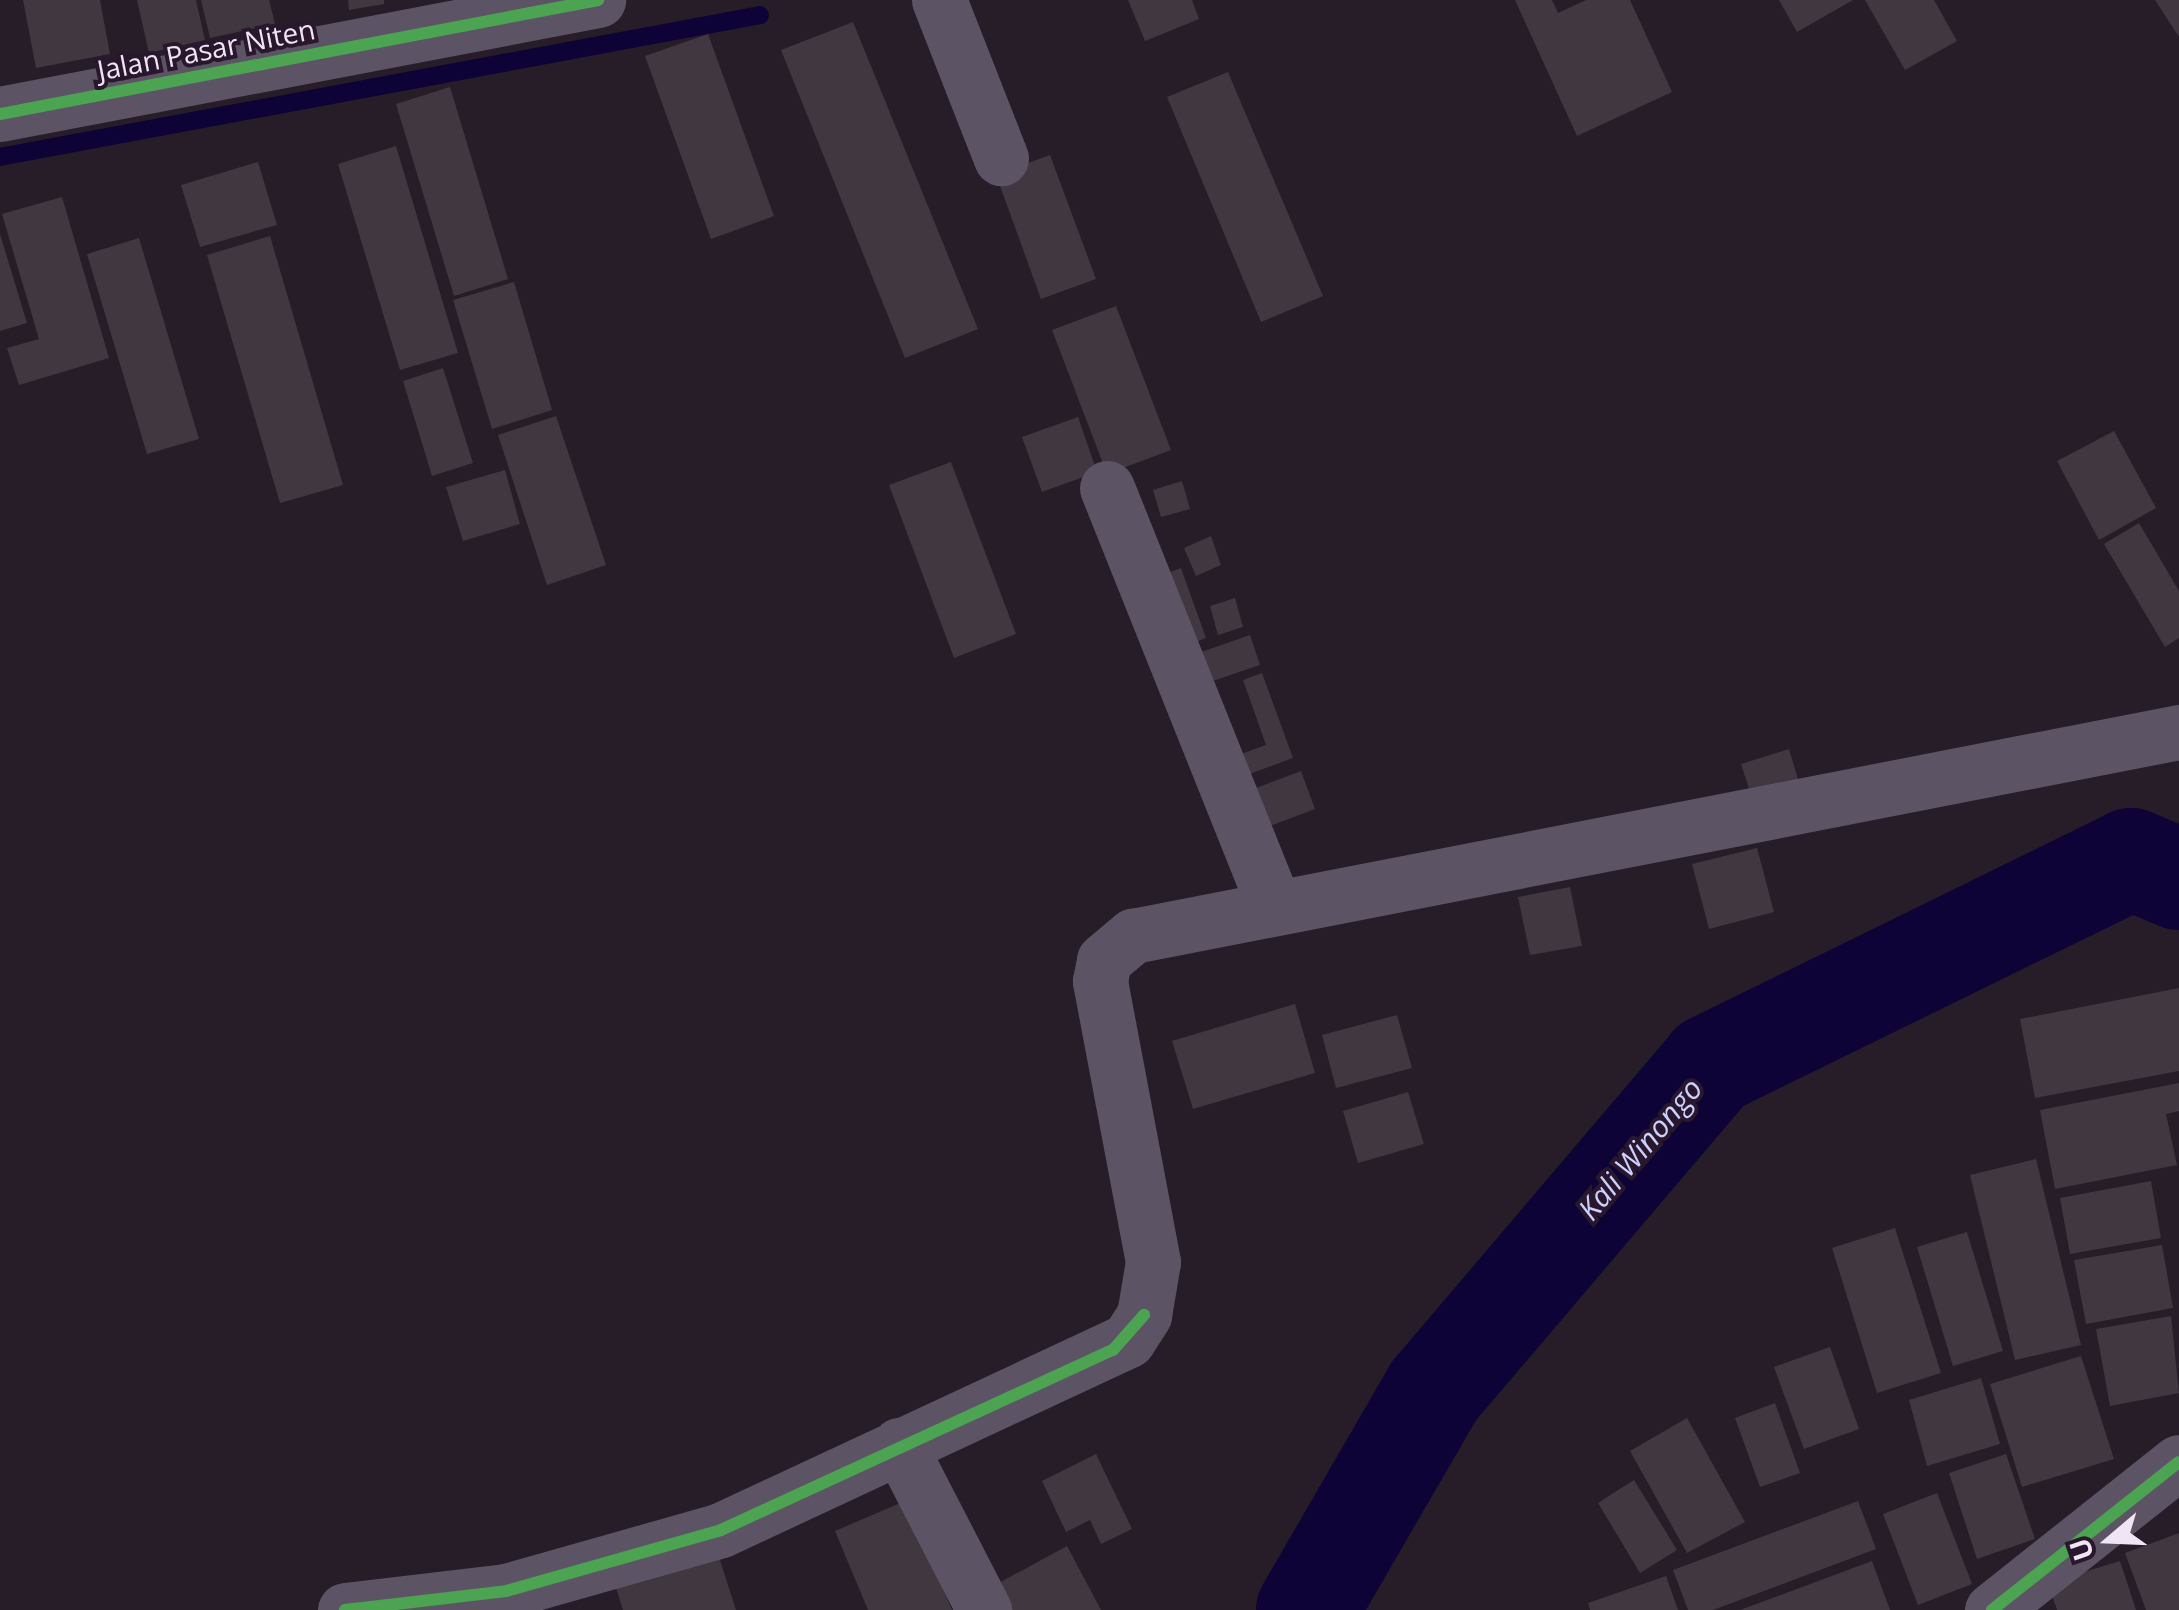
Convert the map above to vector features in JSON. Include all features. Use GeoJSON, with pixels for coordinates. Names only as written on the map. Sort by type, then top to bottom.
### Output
{"type":"FeatureCollection","features":[{"type":"Feature","properties":{"kind":"street","name":"Jalan Pasar Niten"},"geometry":{"type":"LineString","coordinates":[[0,114],[598,0]]}},
{"type":"Feature","properties":{"kind":"street"},"geometry":{"type":"LineString","coordinates":[[939,0],[1001,158]]}},
{"type":"Feature","properties":{"kind":"street"},"geometry":{"type":"LineString","coordinates":[[1106,488],[1274,906]]}},
{"type":"Feature","properties":{"kind":"street"},"geometry":{"type":"LineString","coordinates":[[345,1610],[508,1600],[721,1530],[1113,1350],[1144,1315],[1153,1262],[1100,981],[1104,960],[1133,936],[2179,732]]}},
{"type":"Feature","properties":{"kind":"street"},"geometry":{"type":"LineString","coordinates":[[899,1445],[984,1610]]}},
{"type":"Feature","properties":{"kind":"street"},"geometry":{"type":"LineString","coordinates":[[1992,1610],[2044,1592],[2179,1462]]}},
{"type":"Feature","properties":{"kind":"building"},"geometry":{"type":"Polygon","coordinates":[[[23,0],[100,0],[110,54],[36,68],[23,0]]]}},
{"type":"Feature","properties":{"kind":"building"},"geometry":{"type":"Polygon","coordinates":[[[137,0],[196,0],[205,40],[149,53],[137,0]]]}},
{"type":"Feature","properties":{"kind":"building"},"geometry":{"type":"Polygon","coordinates":[[[201,0],[269,0],[275,24],[210,38],[201,0]]]}},
{"type":"Feature","properties":{"kind":"building"},"geometry":{"type":"Polygon","coordinates":[[[348,0],[384,0],[384,4],[349,10],[348,0]]]}},
{"type":"Feature","properties":{"kind":"building"},"geometry":{"type":"Polygon","coordinates":[[[1128,0],[1192,0],[1199,19],[1145,41],[1128,0]]]}},
{"type":"Feature","properties":{"kind":"building"},"geometry":{"type":"Polygon","coordinates":[[[1515,0],[1552,0],[1558,13],[1586,0],[1630,0],[1672,92],[1577,136],[1515,0]]]}},
{"type":"Feature","properties":{"kind":"building"},"geometry":{"type":"Polygon","coordinates":[[[1779,0],[1853,0],[1797,32],[1779,0]]]}},
{"type":"Feature","properties":{"kind":"building"},"geometry":{"type":"Polygon","coordinates":[[[1865,0],[1934,0],[1957,41],[1905,70],[1865,0]]]}},
{"type":"Feature","properties":{"kind":"building"},"geometry":{"type":"Polygon","coordinates":[[[2155,0],[2179,0],[2179,37],[2155,0]]]}},
{"type":"Feature","properties":{"kind":"building"},"geometry":{"type":"Polygon","coordinates":[[[853,22],[978,329],[905,358],[781,50],[853,22]]]}},
{"type":"Feature","properties":{"kind":"building"},"geometry":{"type":"Polygon","coordinates":[[[708,34],[774,216],[711,239],[645,56],[708,34]]]}},
{"type":"Feature","properties":{"kind":"building"},"geometry":{"type":"Polygon","coordinates":[[[1228,72],[1323,296],[1261,322],[1167,97],[1228,72]]]}},
{"type":"Feature","properties":{"kind":"building"},"geometry":{"type":"Polygon","coordinates":[[[450,87],[508,279],[454,296],[396,104],[450,87]]]}},
{"type":"Feature","properties":{"kind":"building"},"geometry":{"type":"Polygon","coordinates":[[[396,146],[458,353],[400,370],[338,164],[396,146]]]}},
{"type":"Feature","properties":{"kind":"building"},"geometry":{"type":"Polygon","coordinates":[[[1050,155],[1096,279],[1041,299],[996,175],[1050,155]]]}},
{"type":"Feature","properties":{"kind":"building"},"geometry":{"type":"Polygon","coordinates":[[[258,162],[277,225],[200,247],[181,185],[258,162]]]}},
{"type":"Feature","properties":{"kind":"building"},"geometry":{"type":"Polygon","coordinates":[[[62,197],[109,358],[19,385],[7,348],[39,339],[2,214],[62,197]]]}},
{"type":"Feature","properties":{"kind":"building"},"geometry":{"type":"Polygon","coordinates":[[[0,234],[27,323],[0,331],[0,234]]]}},
{"type":"Feature","properties":{"kind":"building"},"geometry":{"type":"Polygon","coordinates":[[[270,236],[343,485],[280,503],[207,255],[270,236]]]}},
{"type":"Feature","properties":{"kind":"building"},"geometry":{"type":"Polygon","coordinates":[[[139,238],[199,439],[147,454],[87,254],[139,238]]]}},
{"type":"Feature","properties":{"kind":"building"},"geometry":{"type":"Polygon","coordinates":[[[514,282],[552,410],[492,429],[453,300],[514,282]]]}},
{"type":"Feature","properties":{"kind":"building"},"geometry":{"type":"Polygon","coordinates":[[[1116,306],[1171,450],[1107,474],[1052,330],[1116,306]]]}},
{"type":"Feature","properties":{"kind":"building"},"geometry":{"type":"Polygon","coordinates":[[[443,368],[473,463],[432,476],[403,381],[443,368]]]}},
{"type":"Feature","properties":{"kind":"building"},"geometry":{"type":"Polygon","coordinates":[[[556,416],[606,565],[547,585],[498,435],[556,416]]]}},
{"type":"Feature","properties":{"kind":"building"},"geometry":{"type":"Polygon","coordinates":[[[1078,417],[1097,472],[1042,492],[1022,437],[1078,417]]]}},
{"type":"Feature","properties":{"kind":"building"},"geometry":{"type":"Polygon","coordinates":[[[2114,431],[2156,508],[2099,540],[2057,461],[2114,431]]]}},
{"type":"Feature","properties":{"kind":"building"},"geometry":{"type":"Polygon","coordinates":[[[951,462],[1016,634],[954,658],[889,485],[951,462]]]}},
{"type":"Feature","properties":{"kind":"building"},"geometry":{"type":"Polygon","coordinates":[[[505,470],[520,524],[463,541],[446,487],[505,470]]]}},
{"type":"Feature","properties":{"kind":"building"},"geometry":{"type":"Polygon","coordinates":[[[1182,481],[1190,509],[1161,517],[1153,490],[1182,481]]]}},
{"type":"Feature","properties":{"kind":"building"},"geometry":{"type":"Polygon","coordinates":[[[2139,523],[2179,591],[2179,638],[2165,647],[2104,544],[2139,523]]]}},
{"type":"Feature","properties":{"kind":"building"},"geometry":{"type":"Polygon","coordinates":[[[1211,536],[1221,565],[1196,576],[1184,548],[1211,536]]]}},
{"type":"Feature","properties":{"kind":"building"},"geometry":{"type":"Polygon","coordinates":[[[1181,568],[1206,638],[1183,647],[1157,577],[1181,568]]]}},
{"type":"Feature","properties":{"kind":"building"},"geometry":{"type":"Polygon","coordinates":[[[1235,598],[1243,627],[1218,635],[1210,606],[1235,598]]]}},
{"type":"Feature","properties":{"kind":"building"},"geometry":{"type":"Polygon","coordinates":[[[1250,635],[1260,665],[1201,685],[1190,656],[1250,635]]]}},
{"type":"Feature","properties":{"kind":"building"},"geometry":{"type":"Polygon","coordinates":[[[1262,673],[1293,758],[1241,777],[1233,757],[1266,745],[1243,680],[1262,673]]]}},
{"type":"Feature","properties":{"kind":"building"},"geometry":{"type":"Polygon","coordinates":[[[1789,749],[1800,786],[1753,801],[1741,764],[1789,749]]]}},
{"type":"Feature","properties":{"kind":"building"},"geometry":{"type":"Polygon","coordinates":[[[1301,771],[1315,809],[1259,830],[1245,792],[1301,771]]]}},
{"type":"Feature","properties":{"kind":"building"},"geometry":{"type":"Polygon","coordinates":[[[1757,848],[1774,912],[1709,929],[1692,864],[1757,848]]]}},
{"type":"Feature","properties":{"kind":"building"},"geometry":{"type":"Polygon","coordinates":[[[1570,887],[1582,946],[1530,955],[1518,897],[1570,887]]]}},
{"type":"Feature","properties":{"kind":"building"},"geometry":{"type":"Polygon","coordinates":[[[2179,988],[2179,1071],[2035,1098],[2020,1019],[2179,988]]]}},
{"type":"Feature","properties":{"kind":"building"},"geometry":{"type":"Polygon","coordinates":[[[1295,1004],[1315,1073],[1193,1109],[1172,1041],[1295,1004]]]}},
{"type":"Feature","properties":{"kind":"building"},"geometry":{"type":"Polygon","coordinates":[[[1397,1015],[1412,1068],[1336,1088],[1322,1035],[1397,1015]]]}},
{"type":"Feature","properties":{"kind":"building"},"geometry":{"type":"Polygon","coordinates":[[[2179,1083],[2179,1111],[2166,1114],[2177,1165],[2055,1189],[2040,1110],[2179,1083]]]}},
{"type":"Feature","properties":{"kind":"building"},"geometry":{"type":"Polygon","coordinates":[[[1408,1092],[1424,1144],[1358,1163],[1343,1111],[1408,1092]]]}},
{"type":"Feature","properties":{"kind":"building"},"geometry":{"type":"Polygon","coordinates":[[[2036,1159],[2081,1345],[2015,1360],[1970,1175],[2036,1159]]]}},
{"type":"Feature","properties":{"kind":"building"},"geometry":{"type":"Polygon","coordinates":[[[2151,1181],[2161,1238],[2070,1254],[2060,1198],[2151,1181]]]}},
{"type":"Feature","properties":{"kind":"building"},"geometry":{"type":"Polygon","coordinates":[[[1895,1228],[1941,1373],[1877,1393],[1832,1248],[1895,1228]]]}},
{"type":"Feature","properties":{"kind":"building"},"geometry":{"type":"Polygon","coordinates":[[[1967,1232],[2003,1351],[1953,1366],[1917,1247],[1967,1232]]]}},
{"type":"Feature","properties":{"kind":"building"},"geometry":{"type":"Polygon","coordinates":[[[2162,1245],[2173,1308],[2086,1324],[2074,1260],[2162,1245]]]}},
{"type":"Feature","properties":{"kind":"building"},"geometry":{"type":"Polygon","coordinates":[[[2171,1316],[2179,1393],[2110,1406],[2096,1329],[2171,1316]]]}},
{"type":"Feature","properties":{"kind":"building"},"geometry":{"type":"Polygon","coordinates":[[[1830,1347],[1859,1429],[1804,1449],[1774,1367],[1830,1347]]]}},
{"type":"Feature","properties":{"kind":"building"},"geometry":{"type":"Polygon","coordinates":[[[2081,1356],[2114,1459],[2022,1487],[1990,1384],[2081,1356]]]}},
{"type":"Feature","properties":{"kind":"building"},"geometry":{"type":"Polygon","coordinates":[[[1981,1378],[2000,1444],[1927,1466],[1909,1400],[1981,1378]]]}},
{"type":"Feature","properties":{"kind":"building"},"geometry":{"type":"Polygon","coordinates":[[[1775,1403],[1800,1473],[1760,1487],[1735,1418],[1775,1403]]]}},
{"type":"Feature","properties":{"kind":"building"},"geometry":{"type":"Polygon","coordinates":[[[1687,1418],[1745,1522],[1687,1553],[1630,1451],[1687,1418]]]}},
{"type":"Feature","properties":{"kind":"building"},"geometry":{"type":"Polygon","coordinates":[[[1096,1454],[1132,1529],[1101,1544],[1090,1520],[1066,1532],[1042,1481],[1096,1454]]]}},
{"type":"Feature","properties":{"kind":"building"},"geometry":{"type":"Polygon","coordinates":[[[2006,1454],[2035,1539],[1977,1559],[1949,1473],[2006,1454]]]}},
{"type":"Feature","properties":{"kind":"building"},"geometry":{"type":"Polygon","coordinates":[[[1634,1480],[1677,1550],[1640,1573],[1598,1503],[1634,1480]]]}},
{"type":"Feature","properties":{"kind":"building"},"geometry":{"type":"Polygon","coordinates":[[[1937,1493],[1972,1584],[1918,1605],[1883,1514],[1937,1493]]]}},
{"type":"Feature","properties":{"kind":"building"},"geometry":{"type":"Polygon","coordinates":[[[905,1501],[952,1610],[868,1610],[835,1531],[905,1501]]]}},
{"type":"Feature","properties":{"kind":"building"},"geometry":{"type":"Polygon","coordinates":[[[1858,1501],[1876,1549],[1713,1610],[1688,1610],[1673,1570],[1858,1501]]]}},
{"type":"Feature","properties":{"kind":"building"},"geometry":{"type":"Polygon","coordinates":[[[2179,1533],[2179,1610],[2146,1610],[2125,1553],[2179,1533]]]}},
{"type":"Feature","properties":{"kind":"building"},"geometry":{"type":"Polygon","coordinates":[[[1067,1546],[1101,1610],[997,1610],[986,1590],[1067,1546]]]}},
{"type":"Feature","properties":{"kind":"building"},"geometry":{"type":"Polygon","coordinates":[[[718,1554],[736,1610],[623,1610],[616,1588],[718,1554]]]}},
{"type":"Feature","properties":{"kind":"building"},"geometry":{"type":"Polygon","coordinates":[[[1872,1561],[1890,1610],[1740,1610],[1872,1561]]]}},
{"type":"Feature","properties":{"kind":"building"},"geometry":{"type":"Polygon","coordinates":[[[2120,1561],[2136,1610],[2057,1610],[2048,1583],[2120,1561]]]}},
{"type":"Feature","properties":{"kind":"building"},"geometry":{"type":"Polygon","coordinates":[[[1666,1576],[1678,1610],[1590,1610],[1588,1603],[1666,1576]]]}},
{"type":"Feature","properties":{"kind":"waterway"},"geometry":{"type":"LineString","coordinates":[[0,157],[760,15]]}},
{"type":"Feature","properties":{"kind":"waterway","name":"Kali Winongo"},"geometry":{"type":"LineString","coordinates":[[1307,1610],[1434,1391],[1711,1065],[2131,859],[2179,879]]}},
{"type":"Feature","properties":{"kind":"cycle path"},"geometry":{"type":"LineString","coordinates":[[0,114],[598,0]]}},
{"type":"Feature","properties":{"kind":"cycle path"},"geometry":{"type":"LineString","coordinates":[[345,1610],[506,1591],[721,1530],[1113,1350],[1144,1315]]}},
{"type":"Feature","properties":{"kind":"cycle path"},"geometry":{"type":"LineString","coordinates":[[1992,1610],[2179,1462]]}}]}
